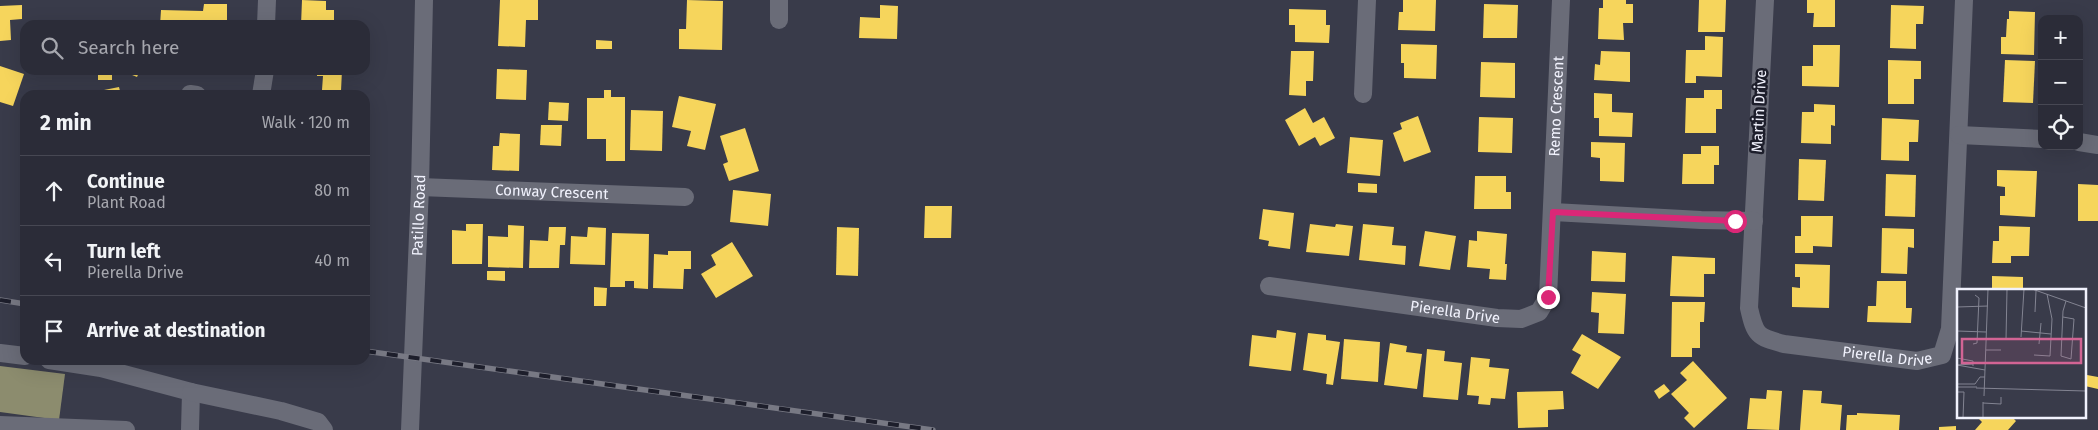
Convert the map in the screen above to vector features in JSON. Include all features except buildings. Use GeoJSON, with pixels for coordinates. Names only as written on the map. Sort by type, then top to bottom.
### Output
{"type":"FeatureCollection","features":[{"type":"Feature","properties":{"kind":"street"},"geometry":{"type":"LineString","coordinates":[[266,20],[267,0]]}},
{"type":"Feature","properties":{"kind":"street","name":"Patillo Road"},"geometry":{"type":"LineString","coordinates":[[410,430],[420,187],[424,0]]}},
{"type":"Feature","properties":{"kind":"street"},"geometry":{"type":"LineString","coordinates":[[778,20],[780,0]]}},
{"type":"Feature","properties":{"kind":"street"},"geometry":{"type":"LineString","coordinates":[[1363,94],[1368,0]]}},
{"type":"Feature","properties":{"kind":"street","name":"Remo Crescent"},"geometry":{"type":"LineString","coordinates":[[1553,212],[1561,0]]}},
{"type":"Feature","properties":{"kind":"street","name":"Martin Drive"},"geometry":{"type":"LineString","coordinates":[[1754,221],[1764,0]]}},
{"type":"Feature","properties":{"kind":"street"},"geometry":{"type":"LineString","coordinates":[[1964,0],[1959,135],[2038,138]]}},
{"type":"Feature","properties":{"kind":"street"},"geometry":{"type":"LineString","coordinates":[[262,90],[264,75]]}},
{"type":"Feature","properties":{"kind":"street","name":"Pierella Drive"},"geometry":{"type":"LineString","coordinates":[[1754,221],[1749,308],[1754,329],[1765,339],[1784,344],[1917,361],[1942,355],[1950,329],[1959,135]]}},
{"type":"Feature","properties":{"kind":"street"},"geometry":{"type":"LineString","coordinates":[[2083,142],[2098,144]]}},
{"type":"Feature","properties":{"kind":"street","name":"Conway Crescent"},"geometry":{"type":"LineString","coordinates":[[420,187],[684,197]]}},
{"type":"Feature","properties":{"kind":"street"},"geometry":{"type":"LineString","coordinates":[[1553,212],[1754,221]]}},
{"type":"Feature","properties":{"kind":"street","name":"Pierella Drive"},"geometry":{"type":"LineString","coordinates":[[1268,286],[1496,318],[1521,319],[1539,312],[1548,297],[1553,212]]}},
{"type":"Feature","properties":{"kind":"street"},"geometry":{"type":"LineString","coordinates":[[0,352],[20,355]]}},
{"type":"Feature","properties":{"kind":"street"},"geometry":{"type":"LineString","coordinates":[[82,365],[101,368],[191,392],[290,414],[318,422],[324,430]]}},
{"type":"Feature","properties":{"kind":"street"},"geometry":{"type":"LineString","coordinates":[[190,430],[191,392]]}},
{"type":"Feature","properties":{"kind":"street"},"geometry":{"type":"LineString","coordinates":[[0,425],[126,430]]}},
{"type":"Feature","properties":{"kind":"railway"},"geometry":{"type":"LineString","coordinates":[[0,300],[20,303]]}},
{"type":"Feature","properties":{"kind":"railway"},"geometry":{"type":"LineString","coordinates":[[370,352],[933,430]]}},
{"type":"Feature","properties":{"kind":"route"},"geometry":{"type":"LineString","coordinates":[[1548,297],[1553,212],[1735,221]]}}]}
